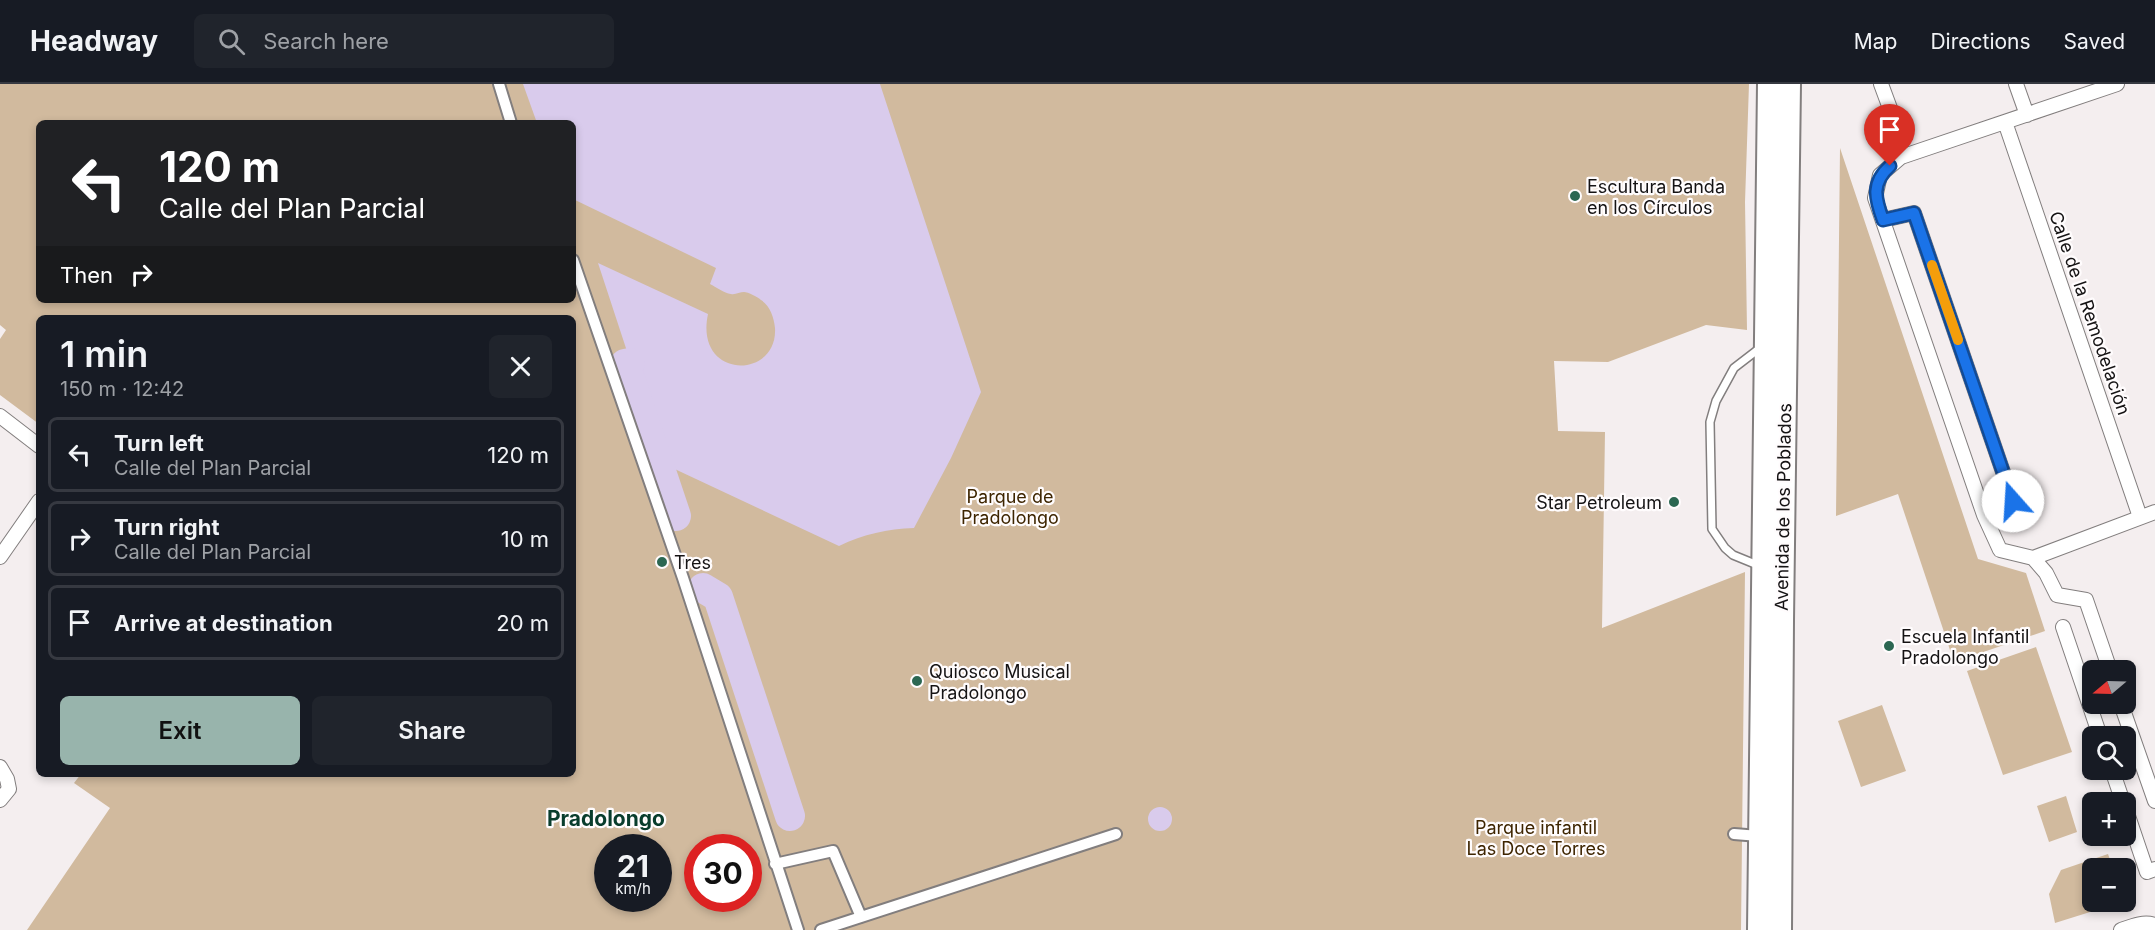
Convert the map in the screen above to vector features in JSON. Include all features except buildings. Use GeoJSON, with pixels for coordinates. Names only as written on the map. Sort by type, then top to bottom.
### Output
{"type":"FeatureCollection","features":[{"type":"Feature","properties":{"kind":"main road","name":"Avenida de los Poblados"},"geometry":{"type":"LineString","coordinates":[[1759,930],[1769,84]]}},
{"type":"Feature","properties":{"kind":"main road","name":"Avenida de los Poblados"},"geometry":{"type":"LineString","coordinates":[[1780,930],[1790,84]]}},
{"type":"Feature","properties":{"kind":"street"},"geometry":{"type":"LineString","coordinates":[[499,84],[511,120]]}},
{"type":"Feature","properties":{"kind":"street"},"geometry":{"type":"LineString","coordinates":[[1881,84],[1898,130],[1900,157]]}},
{"type":"Feature","properties":{"kind":"street"},"geometry":{"type":"LineString","coordinates":[[2016,84],[2027,115]]}},
{"type":"Feature","properties":{"kind":"street"},"geometry":{"type":"LineString","coordinates":[[2118,84],[1900,157],[1880,175],[1875,198],[1984,515],[2000,550],[2033,558],[2155,512]]}},
{"type":"Feature","properties":{"kind":"street","name":"Calle de la Remodelación"},"geometry":{"type":"LineString","coordinates":[[2005,122],[2140,517]]}},
{"type":"Feature","properties":{"kind":"street"},"geometry":{"type":"LineString","coordinates":[[1883,220],[1914,213],[2013,501],[1984,515]]}},
{"type":"Feature","properties":{"kind":"street"},"geometry":{"type":"LineString","coordinates":[[576,269],[683,578],[798,930]]}},
{"type":"Feature","properties":{"kind":"street"},"geometry":{"type":"LineString","coordinates":[[0,416],[36,444]]}},
{"type":"Feature","properties":{"kind":"street"},"geometry":{"type":"LineString","coordinates":[[0,557],[36,505]]}},
{"type":"Feature","properties":{"kind":"street"},"geometry":{"type":"LineString","coordinates":[[2033,558],[2046,573],[2057,595],[2086,600],[2107,660]]}},
{"type":"Feature","properties":{"kind":"street"},"geometry":{"type":"LineString","coordinates":[[2063,627],[2097,726]]}},
{"type":"Feature","properties":{"kind":"street"},"geometry":{"type":"LineString","coordinates":[[2125,714],[2155,801]]}},
{"type":"Feature","properties":{"kind":"street"},"geometry":{"type":"LineString","coordinates":[[0,767],[7,779],[9,789],[0,800]]}},
{"type":"Feature","properties":{"kind":"street"},"geometry":{"type":"LineString","coordinates":[[821,930],[1116,834]]}},
{"type":"Feature","properties":{"kind":"street"},"geometry":{"type":"LineString","coordinates":[[1734,834],[1759,836]]}},
{"type":"Feature","properties":{"kind":"street"},"geometry":{"type":"LineString","coordinates":[[2136,840],[2147,872],[2155,869]]}},
{"type":"Feature","properties":{"kind":"street"},"geometry":{"type":"LineString","coordinates":[[775,864],[833,851],[861,917]]}},
{"type":"Feature","properties":{"kind":"street"},"geometry":{"type":"LineString","coordinates":[[2121,930],[2136,925],[2152,924],[2155,926]]}},
{"type":"Feature","properties":{"kind":"lane"},"geometry":{"type":"LineString","coordinates":[[1762,567],[1733,555],[1725,548],[1712,529],[1710,422],[1716,400],[1734,368],[1765,345]]}},
{"type":"Feature","properties":{"kind":"green space","name":"Parque de Pradolongo"},"geometry":{"type":"Polygon","coordinates":[[[0,84],[1749,84],[1745,202],[1747,330],[1706,325],[1608,362],[1554,361],[1558,431],[1605,432],[1602,628],[1745,572],[1741,930],[27,930],[110,808],[74,783],[79,777],[576,777],[576,315],[36,315],[36,422],[0,395],[0,339],[6,330],[0,325],[0,84]]]}},
{"type":"Feature","properties":{"kind":"green space"},"geometry":{"type":"Polygon","coordinates":[[[1840,148],[1978,559],[2026,573],[2045,631],[1954,662],[1898,494],[1836,516],[1840,148]]]}},
{"type":"Feature","properties":{"kind":"green space"},"geometry":{"type":"Polygon","coordinates":[[[2036,647],[2072,752],[2003,775],[1967,671],[2036,647]]]}},
{"type":"Feature","properties":{"kind":"green space"},"geometry":{"type":"Polygon","coordinates":[[[1882,705],[1906,771],[1861,787],[1838,721],[1882,705]]]}},
{"type":"Feature","properties":{"kind":"green space"},"geometry":{"type":"Polygon","coordinates":[[[2066,796],[2077,832],[2049,842],[2037,806],[2066,796]]]}},
{"type":"Feature","properties":{"kind":"green space"},"geometry":{"type":"Polygon","coordinates":[[[2108,854],[2109,858],[2096,858],[2108,854]]]}},
{"type":"Feature","properties":{"kind":"green space"},"geometry":{"type":"Polygon","coordinates":[[[2082,863],[2082,912],[2090,912],[2055,923],[2049,894],[2061,870],[2082,863]]]}},
{"type":"Feature","properties":{"kind":"shaded area"},"geometry":{"type":"Polygon","coordinates":[[[523,84],[880,84],[981,392],[951,458],[914,528],[876,533],[839,546],[664,464],[598,263],[708,314],[707,336],[713,351],[724,361],[737,365],[751,364],[764,357],[772,345],[775,328],[773,316],[767,305],[753,295],[744,292],[728,293],[710,284],[716,268],[576,200],[576,120],[536,120],[523,84]]]}},
{"type":"Feature","properties":{"kind":"shaded area"},"geometry":{"type":"Polygon","coordinates":[[[1160,807],[1165,808],[1171,814],[1171,824],[1165,830],[1160,831],[1155,830],[1149,824],[1148,819],[1149,814],[1155,808],[1160,807]]]}},
{"type":"Feature","properties":{"kind":"waterway"},"geometry":{"type":"LineString","coordinates":[[630,363],[625,364],[676,516]]}},
{"type":"Feature","properties":{"kind":"waterway"},"geometry":{"type":"LineString","coordinates":[[703,588],[718,597],[790,816]]}},
{"type":"Feature","properties":{"kind":"slow traffic"},"geometry":{"type":"LineString","coordinates":[[1932,265],[1958,340]]}},
{"type":"Feature","properties":{"kind":"place","name":"Escultura Banda en los Círculos"},"geometry":{"type":"Point","coordinates":[1575,196]}},
{"type":"Feature","properties":{"kind":"place","name":"Star Petroleum"},"geometry":{"type":"Point","coordinates":[1674,502]}},
{"type":"Feature","properties":{"kind":"place","name":"Tres"},"geometry":{"type":"Point","coordinates":[662,562]}},
{"type":"Feature","properties":{"kind":"place","name":"Escuela Infantil Pradolongo"},"geometry":{"type":"Point","coordinates":[1889,646]}},
{"type":"Feature","properties":{"kind":"place","name":"Quiosco Musical Pradolongo"},"geometry":{"type":"Point","coordinates":[917,681]}},
{"type":"Feature","properties":{"kind":"district","name":"Pradolongo"},"geometry":{"type":"Point","coordinates":[606,818]}},
{"type":"Feature","properties":{"kind":"route"},"geometry":{"type":"LineString","coordinates":[[1890,166],[1880,175],[1875,198],[1883,220],[1914,213],[2013,501]]}},
{"type":"Feature","properties":{"kind":"park label","name":"Parque infantil Las Doce Torres"},"geometry":{"type":"Point","coordinates":[1536,837]}}]}
